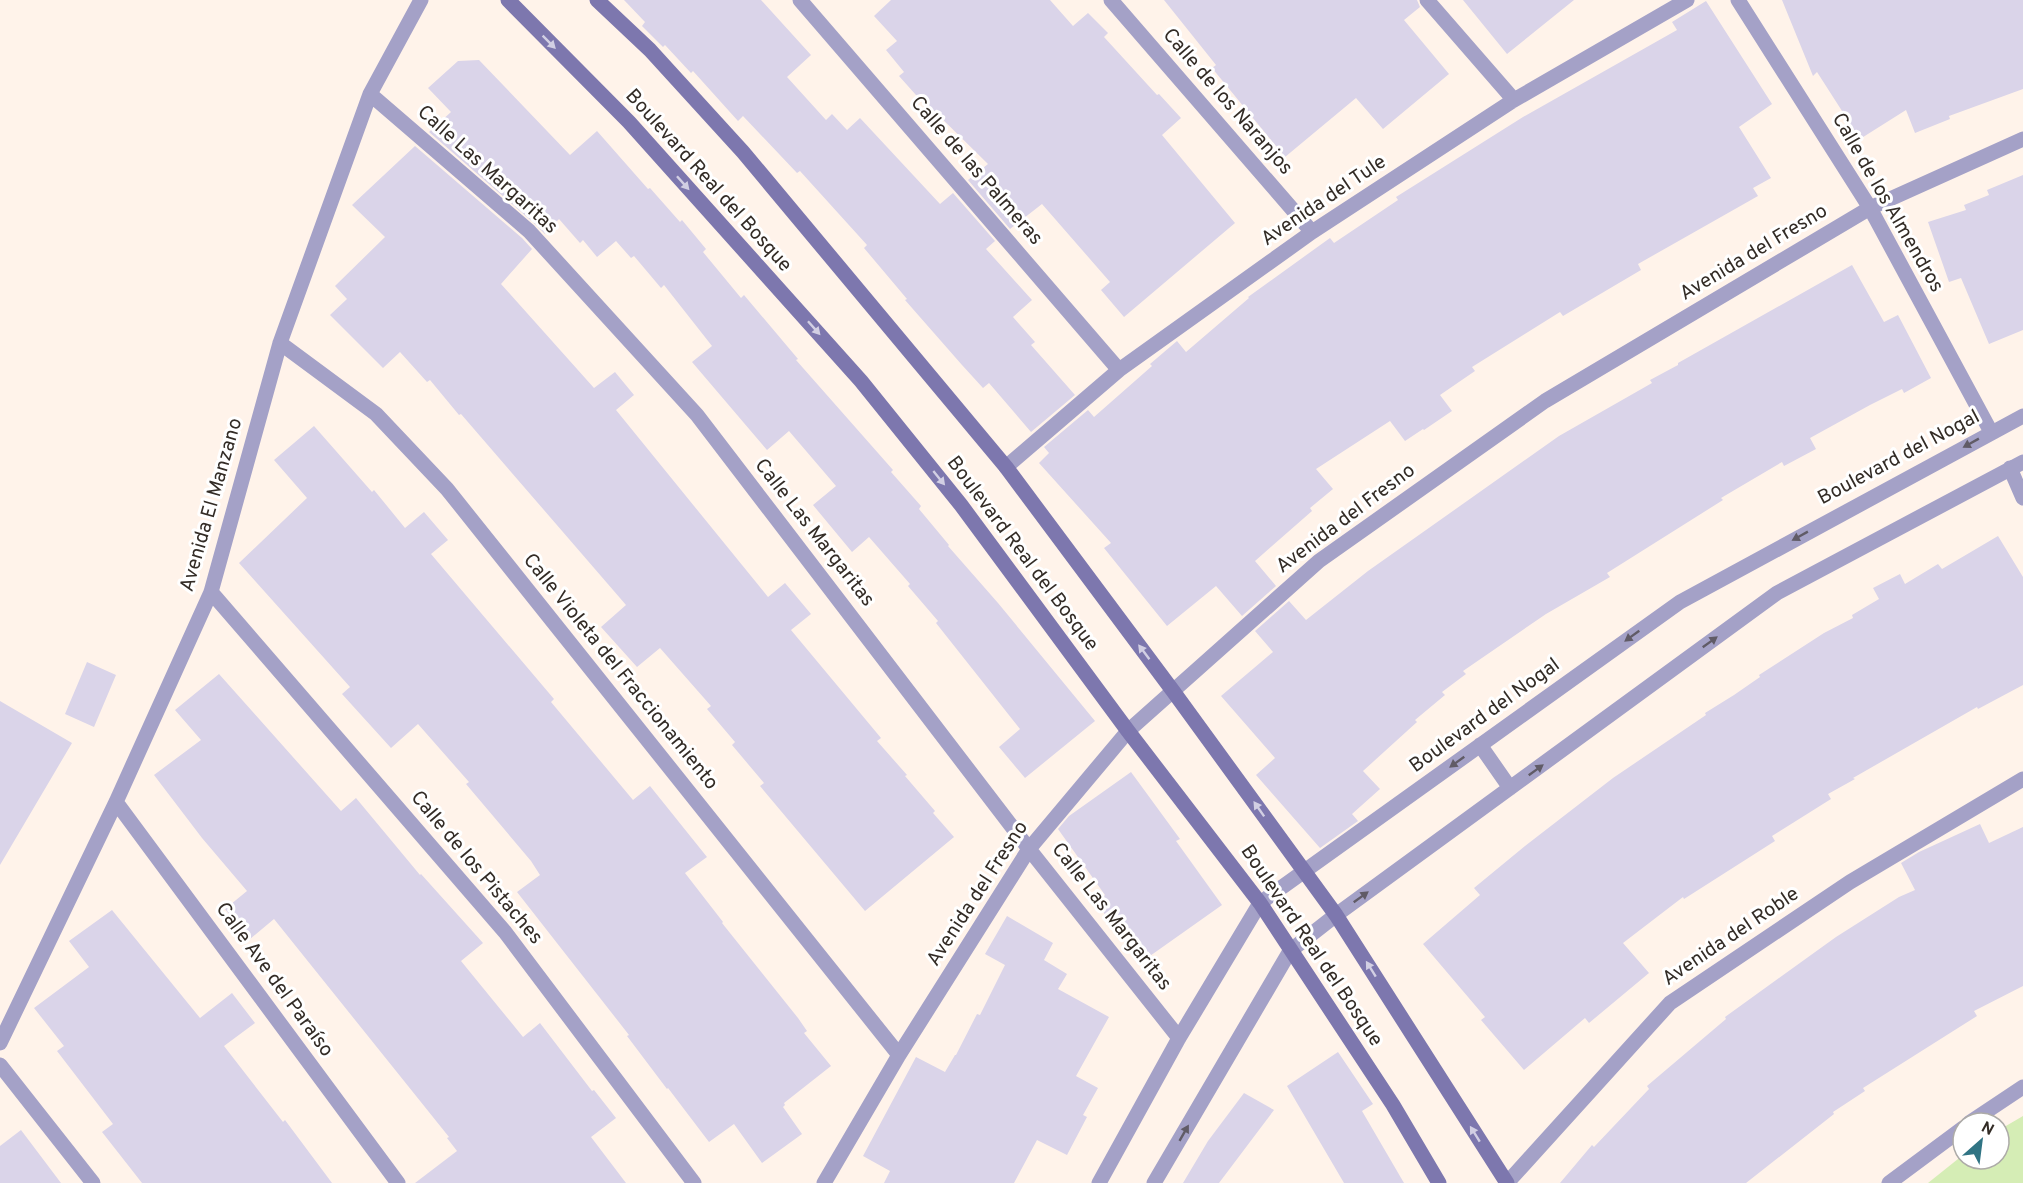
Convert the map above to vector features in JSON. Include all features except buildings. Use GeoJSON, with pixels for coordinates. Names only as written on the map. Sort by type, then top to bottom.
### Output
{"type":"FeatureCollection","features":[{"type":"Feature","properties":{"kind":"street","name":"Avenida El Manzano"},"geometry":{"type":"LineString","coordinates":[[0,1043],[116,802],[211,592],[280,343],[370,94],[421,0]]}},
{"type":"Feature","properties":{"kind":"street","name":"Boulevard Real del Bosque"},"geometry":{"type":"LineString","coordinates":[[508,0],[629,122],[861,381],[961,505],[1128,731],[1260,903],[1394,1105],[1439,1183]]}},
{"type":"Feature","properties":{"kind":"street","name":"Boulevard Real del Bosque"},"geometry":{"type":"LineString","coordinates":[[597,0],[650,50],[743,153],[1006,467],[1336,915],[1507,1183]]}},
{"type":"Feature","properties":{"kind":"street","name":"Calle de las Palmeras"},"geometry":{"type":"LineString","coordinates":[[800,0],[1119,370]]}},
{"type":"Feature","properties":{"kind":"street","name":"Calle de los Naranjos"},"geometry":{"type":"LineString","coordinates":[[1111,0],[1312,232]]}},
{"type":"Feature","properties":{"kind":"street"},"geometry":{"type":"LineString","coordinates":[[1428,0],[1514,100]]}},
{"type":"Feature","properties":{"kind":"street","name":"Avenida del Tule"},"geometry":{"type":"LineString","coordinates":[[1006,467],[1119,370],[1312,232],[1514,100],[1687,0]]}},
{"type":"Feature","properties":{"kind":"street","name":"Calle de los Almendros"},"geometry":{"type":"LineString","coordinates":[[1738,0],[1870,208],[1991,432]]}},
{"type":"Feature","properties":{"kind":"street","name":"Calle Las Margaritas"},"geometry":{"type":"LineString","coordinates":[[370,94],[529,231],[697,415],[1029,849],[1179,1038]]}},
{"type":"Feature","properties":{"kind":"street","name":"Avenida del Fresno"},"geometry":{"type":"LineString","coordinates":[[824,1183],[899,1055],[1029,849],[1128,731],[1319,561],[1545,401],[1870,208],[2023,139]]}},
{"type":"Feature","properties":{"kind":"street","name":"Calle Violeta del Fraccionamiento"},"geometry":{"type":"LineString","coordinates":[[280,343],[376,414],[447,489],[899,1055]]}},
{"type":"Feature","properties":{"kind":"street","name":"Boulevard del Nogal"},"geometry":{"type":"LineString","coordinates":[[1099,1183],[1179,1038],[1260,903],[1305,873],[1680,602],[2023,416]]}},
{"type":"Feature","properties":{"kind":"street"},"geometry":{"type":"LineString","coordinates":[[1154,1183],[1290,951],[1777,593],[2017,465],[2023,498]]}},
{"type":"Feature","properties":{"kind":"street","name":"Calle de los Pistaches"},"geometry":{"type":"LineString","coordinates":[[211,592],[505,932],[694,1183]]}},
{"type":"Feature","properties":{"kind":"street"},"geometry":{"type":"LineString","coordinates":[[1480,746],[1510,788]]}},
{"type":"Feature","properties":{"kind":"street","name":"Avenida del Roble"},"geometry":{"type":"LineString","coordinates":[[1507,1183],[1670,1004],[1850,882],[2023,779]]}},
{"type":"Feature","properties":{"kind":"street","name":"Calle Ave del Paraíso"},"geometry":{"type":"LineString","coordinates":[[116,802],[398,1183]]}},
{"type":"Feature","properties":{"kind":"street"},"geometry":{"type":"LineString","coordinates":[[0,1065],[93,1183]]}},
{"type":"Feature","properties":{"kind":"street"},"geometry":{"type":"LineString","coordinates":[[1987,1111],[2023,1087]]}},
{"type":"Feature","properties":{"kind":"street"},"geometry":{"type":"LineString","coordinates":[[1889,1183],[1951,1137]]}},
{"type":"Feature","properties":{"kind":"green space"},"geometry":{"type":"Polygon","coordinates":[[[2023,1116],[2023,1183],[1928,1183],[1951,1165],[1951,1171],[2011,1171],[2011,1123],[2023,1116]]]}}]}
